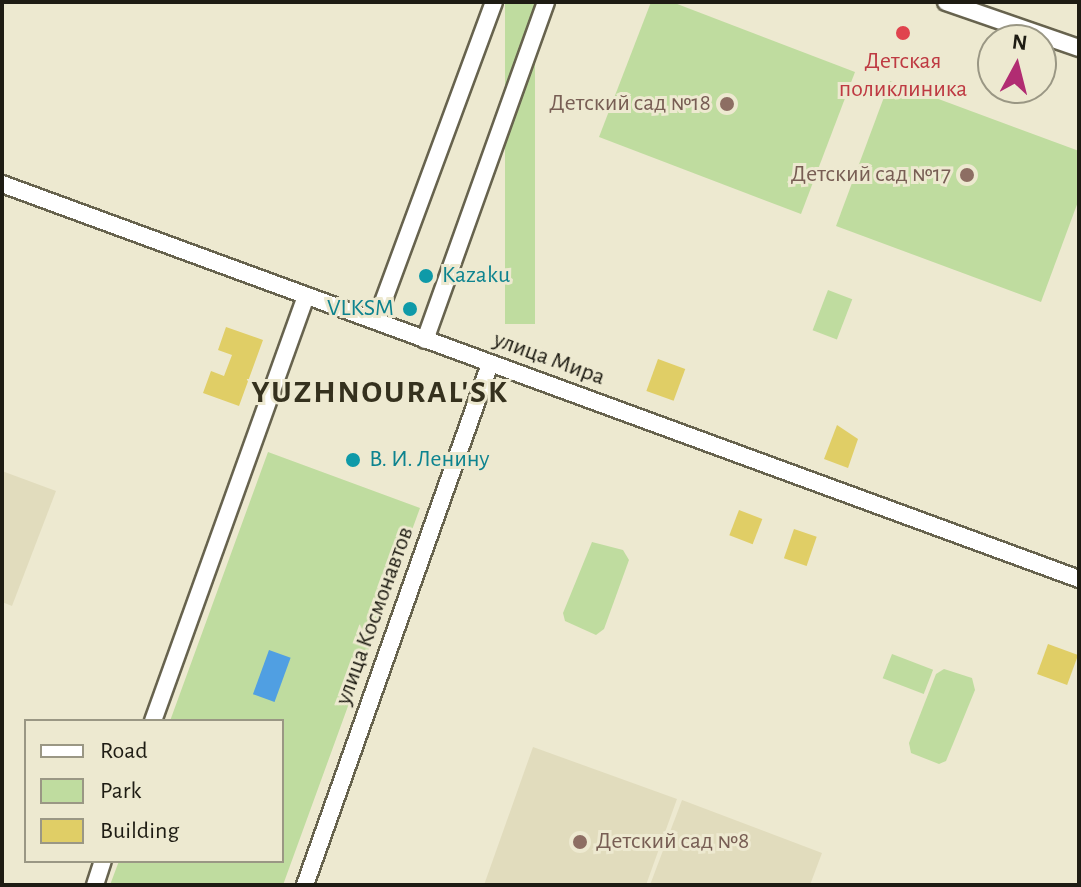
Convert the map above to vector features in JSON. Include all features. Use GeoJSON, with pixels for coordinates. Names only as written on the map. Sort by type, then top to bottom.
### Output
{"type":"FeatureCollection","features":[{"type":"Feature","properties":{"kind":"street"},"geometry":{"type":"LineString","coordinates":[[376,321],[494,2]]}},
{"type":"Feature","properties":{"kind":"street"},"geometry":{"type":"LineString","coordinates":[[425,340],[546,2]]}},
{"type":"Feature","properties":{"kind":"street"},"geometry":{"type":"LineString","coordinates":[[946,2],[1079,48]]}},
{"type":"Feature","properties":{"kind":"street","name":"улица Мира"},"geometry":{"type":"LineString","coordinates":[[2,184],[1079,579]]}},
{"type":"Feature","properties":{"kind":"street"},"geometry":{"type":"LineString","coordinates":[[154,719],[306,296]]}},
{"type":"Feature","properties":{"kind":"street","name":"улица Космонавтов"},"geometry":{"type":"LineString","coordinates":[[305,885],[490,364]]}},
{"type":"Feature","properties":{"kind":"street"},"geometry":{"type":"LineString","coordinates":[[95,885],[102,863]]}},
{"type":"Feature","properties":{"kind":"shaded area"},"geometry":{"type":"Polygon","coordinates":[[[2,471],[56,491],[12,606],[2,602],[2,471]]]}},
{"type":"Feature","properties":{"kind":"shaded area","name":"Детский сад №8"},"geometry":{"type":"Polygon","coordinates":[[[533,747],[677,799],[646,885],[484,885],[533,747]]]}},
{"type":"Feature","properties":{"kind":"shaded area"},"geometry":{"type":"Polygon","coordinates":[[[682,800],[822,853],[810,885],[650,885],[682,800]]]}},
{"type":"Feature","properties":{"kind":"green space"},"geometry":{"type":"Polygon","coordinates":[[[505,2],[535,2],[535,324],[505,324],[505,2]]]}},
{"type":"Feature","properties":{"kind":"green space","name":"Детский сад №18"},"geometry":{"type":"Polygon","coordinates":[[[651,2],[672,2],[855,72],[801,214],[599,137],[651,2]]]}},
{"type":"Feature","properties":{"kind":"green space","name":"Детский сад №17"},"geometry":{"type":"Polygon","coordinates":[[[890,81],[1079,151],[1079,199],[1041,302],[836,226],[890,81]]]}},
{"type":"Feature","properties":{"kind":"green space"},"geometry":{"type":"Polygon","coordinates":[[[828,290],[852,299],[837,339],[813,330],[828,290]]]}},
{"type":"Feature","properties":{"kind":"green space"},"geometry":{"type":"Polygon","coordinates":[[[268,452],[420,508],[283,885],[110,885],[118,863],[284,863],[284,719],[171,719],[268,452]]]}},
{"type":"Feature","properties":{"kind":"green space"},"geometry":{"type":"Polygon","coordinates":[[[592,542],[623,550],[629,560],[604,629],[596,635],[565,621],[563,613],[592,542]]]}},
{"type":"Feature","properties":{"kind":"green space"},"geometry":{"type":"Polygon","coordinates":[[[892,654],[933,670],[924,694],[883,678],[892,654]]]}},
{"type":"Feature","properties":{"kind":"green space"},"geometry":{"type":"Polygon","coordinates":[[[944,669],[972,678],[975,690],[946,761],[939,764],[911,753],[909,743],[936,674],[944,669]]]}},
{"type":"Feature","properties":{"kind":"water"},"geometry":{"type":"Polygon","coordinates":[[[269,650],[291,658],[275,702],[253,694],[269,650]]]}},
{"type":"Feature","properties":{"kind":"building"},"geometry":{"type":"Polygon","coordinates":[[[226,327],[263,340],[239,406],[203,393],[211,371],[224,376],[232,355],[218,350],[226,327]]]}},
{"type":"Feature","properties":{"kind":"building"},"geometry":{"type":"Polygon","coordinates":[[[658,359],[685,369],[674,401],[646,391],[658,359]]]}},
{"type":"Feature","properties":{"kind":"building"},"geometry":{"type":"Polygon","coordinates":[[[837,425],[858,439],[848,468],[824,459],[837,425]]]}},
{"type":"Feature","properties":{"kind":"building"},"geometry":{"type":"Polygon","coordinates":[[[739,510],[762,519],[753,544],[729,535],[739,510]]]}},
{"type":"Feature","properties":{"kind":"building"},"geometry":{"type":"Polygon","coordinates":[[[794,529],[817,537],[807,566],[784,558],[794,529]]]}},
{"type":"Feature","properties":{"kind":"building"},"geometry":{"type":"Polygon","coordinates":[[[1048,644],[1078,655],[1067,685],[1037,674],[1048,644]]]}},
{"type":"Feature","properties":{"kind":"place","name":"Детская поликлиника"},"geometry":{"type":"Point","coordinates":[903,33]}},
{"type":"Feature","properties":{"kind":"place","name":"Детский сад №18"},"geometry":{"type":"Point","coordinates":[727,104]}},
{"type":"Feature","properties":{"kind":"place","name":"Детский сад №17"},"geometry":{"type":"Point","coordinates":[967,175]}},
{"type":"Feature","properties":{"kind":"place","name":"Kazaku"},"geometry":{"type":"Point","coordinates":[426,276]}},
{"type":"Feature","properties":{"kind":"place","name":"VLKSM"},"geometry":{"type":"Point","coordinates":[410,309]}},
{"type":"Feature","properties":{"kind":"place","name":"В. И. Ленину"},"geometry":{"type":"Point","coordinates":[353,460]}},
{"type":"Feature","properties":{"kind":"place","name":"Детский сад №8"},"geometry":{"type":"Point","coordinates":[580,842]}},
{"type":"Feature","properties":{"kind":"district","name":"YUZHNOURAL'SK"},"geometry":{"type":"Point","coordinates":[380,392]}}]}
